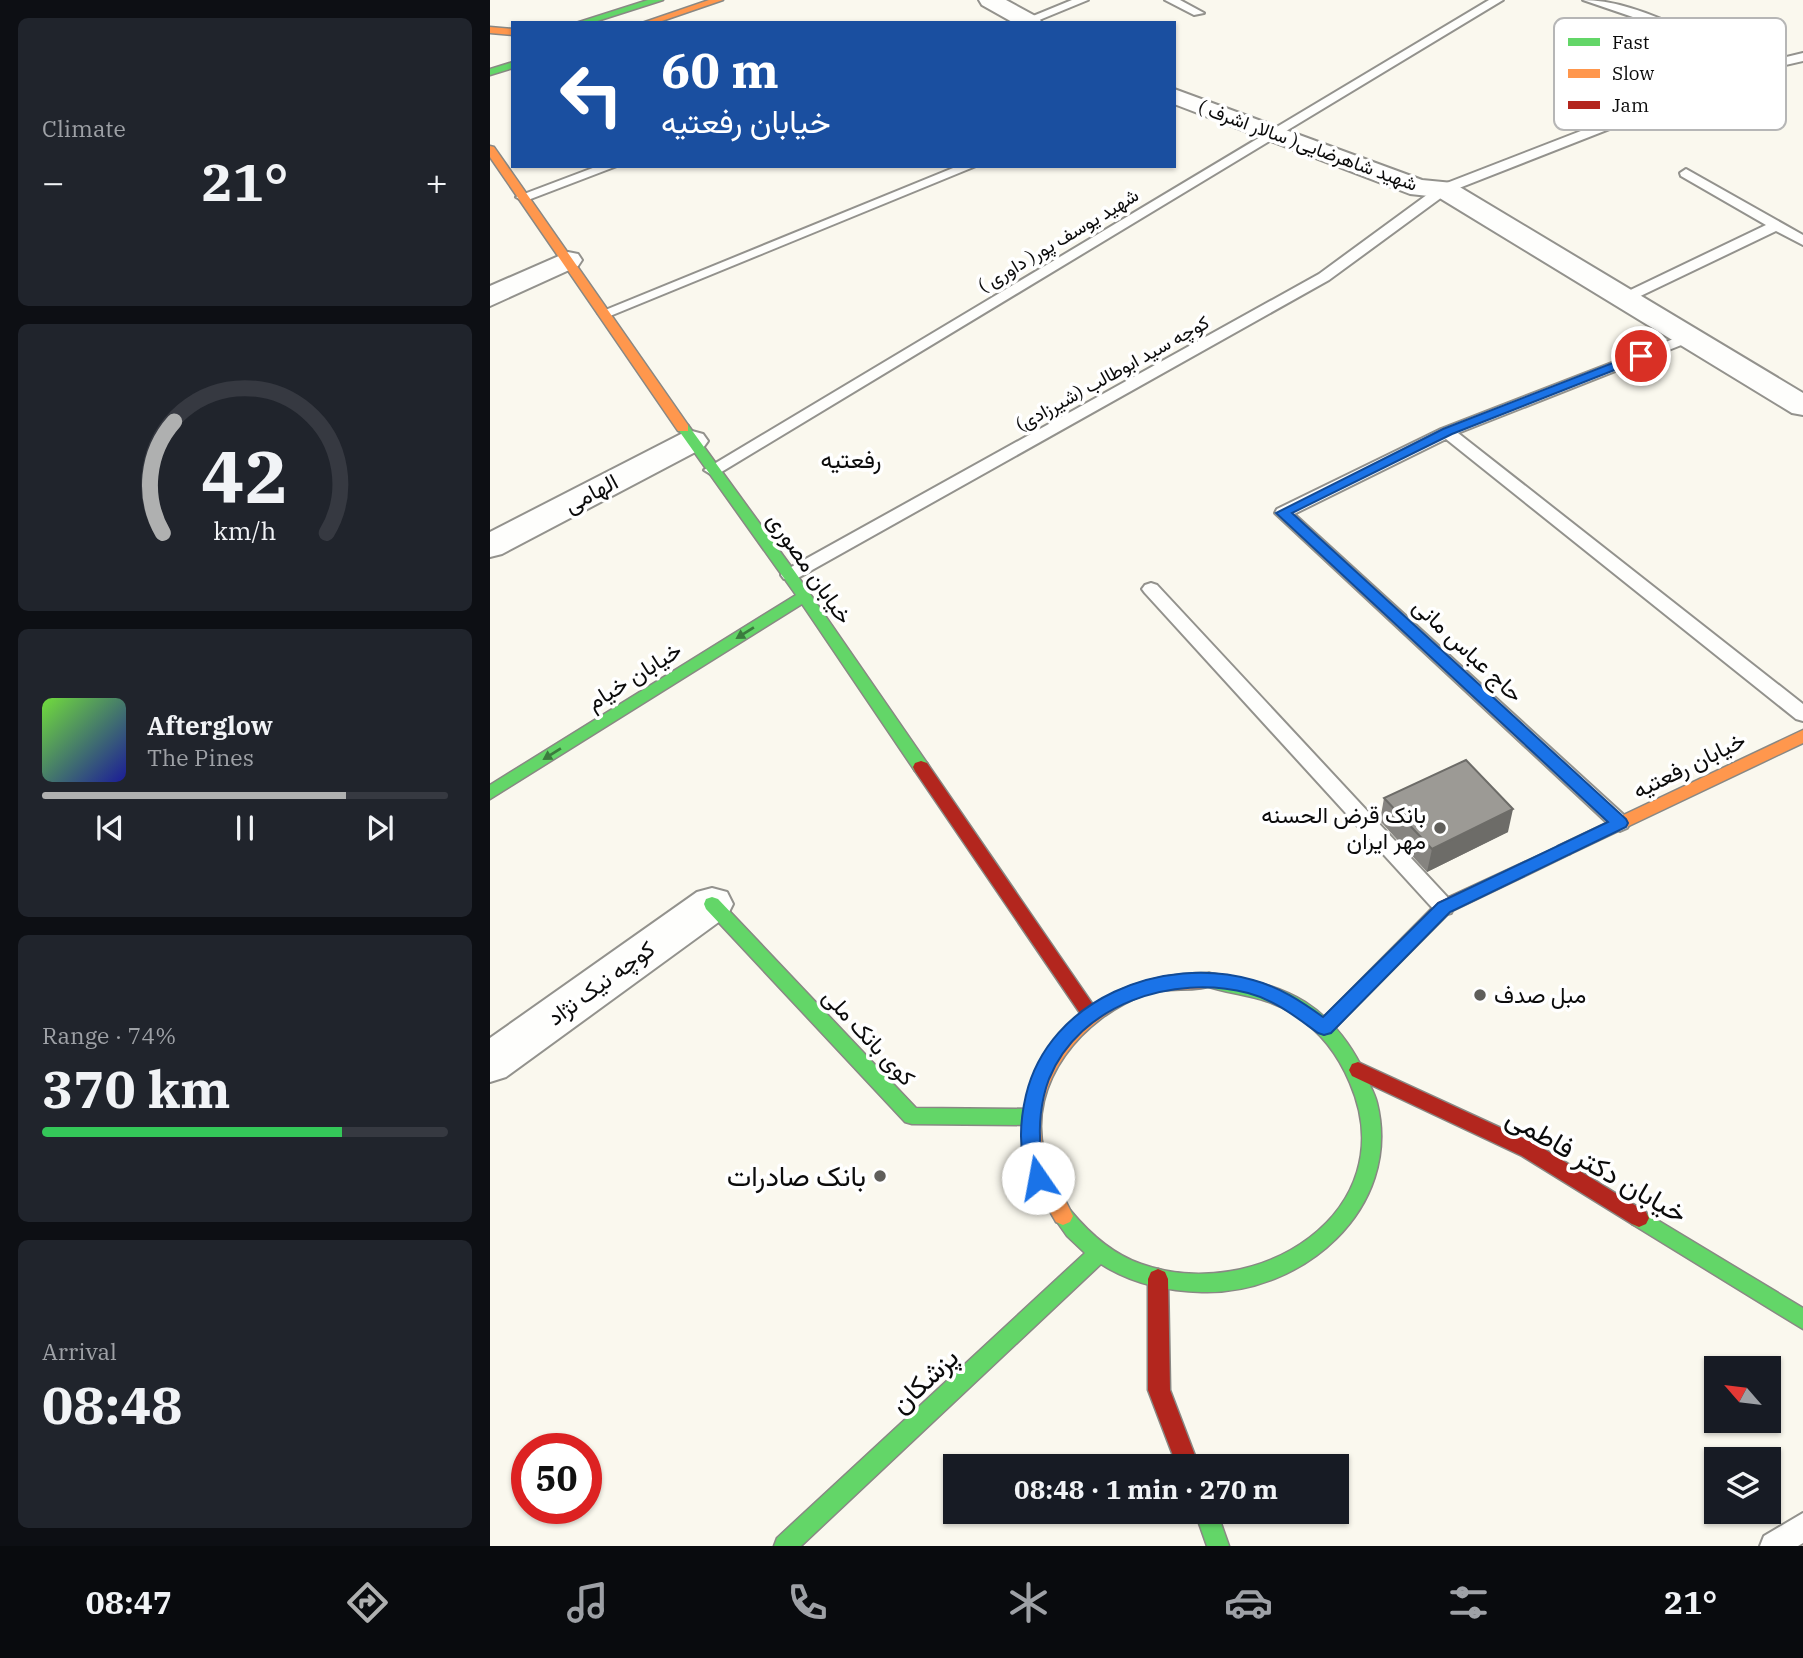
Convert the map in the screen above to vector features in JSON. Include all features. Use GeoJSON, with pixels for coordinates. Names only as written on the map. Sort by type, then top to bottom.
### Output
{"type":"FeatureCollection","features":[{"type":"Feature","properties":{"kind":"main road"},"geometry":{"type":"LineString","coordinates":[[587,21],[658,0]]}},
{"type":"Feature","properties":{"kind":"main road"},"geometry":{"type":"LineString","coordinates":[[652,21],[718,0]]}},
{"type":"Feature","properties":{"kind":"main road"},"geometry":{"type":"LineString","coordinates":[[490,30],[511,32]]}},
{"type":"Feature","properties":{"kind":"main road"},"geometry":{"type":"LineString","coordinates":[[490,72],[511,66]]}},
{"type":"Feature","properties":{"kind":"main road","name":"خیابان مصوری"},"geometry":{"type":"LineString","coordinates":[[490,149],[712,470],[789,575],[1090,1014]]}},
{"type":"Feature","properties":{"kind":"main road","name":"خیابان خیام"},"geometry":{"type":"LineString","coordinates":[[490,793],[803,597]]}},
{"type":"Feature","properties":{"kind":"main road","name":"خیابان رفعتیه"},"geometry":{"type":"LineString","coordinates":[[1324,1028],[1444,907],[1803,736]]}},
{"type":"Feature","properties":{"kind":"main road","name":"کوی بانک ملی"},"geometry":{"type":"LineString","coordinates":[[712,904],[912,1116],[1031,1118]]}},
{"type":"Feature","properties":{"kind":"main road"},"geometry":{"type":"LineString","coordinates":[[1209,980],[1261,990],[1290,1003],[1324,1028],[1343,1048],[1358,1070],[1373,1121],[1368,1174],[1342,1223],[1300,1260],[1241,1282],[1199,1286],[1158,1279],[1126,1269],[1099,1253],[1060,1217],[1038,1178],[1031,1148],[1031,1118],[1040,1078],[1061,1043],[1090,1014],[1127,994],[1167,982],[1209,980]]}},
{"type":"Feature","properties":{"kind":"main road","name":"خیابان دکتر فاطمی"},"geometry":{"type":"LineString","coordinates":[[1358,1070],[1529,1150],[1803,1319]]}},
{"type":"Feature","properties":{"kind":"main road","name":"پزشکان"},"geometry":{"type":"LineString","coordinates":[[785,1546],[1099,1253]]}},
{"type":"Feature","properties":{"kind":"main road"},"geometry":{"type":"LineString","coordinates":[[1158,1279],[1159,1390],[1183,1454]]}},
{"type":"Feature","properties":{"kind":"main road"},"geometry":{"type":"LineString","coordinates":[[1211,1524],[1219,1546]]}},
{"type":"Feature","properties":{"kind":"street"},"geometry":{"type":"LineString","coordinates":[[990,0],[1024,21]]}},
{"type":"Feature","properties":{"kind":"street","name":"شهید شاهرضایی( سالار اشرف )"},"geometry":{"type":"LineString","coordinates":[[1176,97],[1419,188],[1444,189],[1803,406]]}},
{"type":"Feature","properties":{"kind":"street"},"geometry":{"type":"LineString","coordinates":[[490,298],[568,260]]}},
{"type":"Feature","properties":{"kind":"street","name":"الهامی"},"geometry":{"type":"LineString","coordinates":[[490,546],[692,441]]}},
{"type":"Feature","properties":{"kind":"street","name":"کوچه نیک نژاد"},"geometry":{"type":"LineString","coordinates":[[490,1062],[712,904]]}},
{"type":"Feature","properties":{"kind":"lane"},"geometry":{"type":"LineString","coordinates":[[1029,21],[1082,0]]}},
{"type":"Feature","properties":{"kind":"lane"},"geometry":{"type":"LineString","coordinates":[[1171,0],[1198,13]]}},
{"type":"Feature","properties":{"kind":"lane","name":"شهید یوسف پور( داوری )"},"geometry":{"type":"LineString","coordinates":[[712,470],[1497,0]]}},
{"type":"Feature","properties":{"kind":"lane"},"geometry":{"type":"LineString","coordinates":[[1589,0],[1644,18]]}},
{"type":"Feature","properties":{"kind":"lane","name":"کوچه سید ابوطالب (شیرزادی)"},"geometry":{"type":"LineString","coordinates":[[789,575],[1324,277],[1444,189],[1595,130]]}},
{"type":"Feature","properties":{"kind":"lane"},"geometry":{"type":"LineString","coordinates":[[523,197],[605,168]]}},
{"type":"Feature","properties":{"kind":"lane"},"geometry":{"type":"LineString","coordinates":[[605,313],[965,168]]}},
{"type":"Feature","properties":{"kind":"lane"},"geometry":{"type":"LineString","coordinates":[[1686,173],[1803,241]]}},
{"type":"Feature","properties":{"kind":"lane"},"geometry":{"type":"LineString","coordinates":[[1625,298],[1777,225]]}},
{"type":"Feature","properties":{"kind":"lane"},"geometry":{"type":"LineString","coordinates":[[1283,513],[1447,432],[1689,337]]}},
{"type":"Feature","properties":{"kind":"lane"},"geometry":{"type":"LineString","coordinates":[[1447,432],[1803,714]]}},
{"type":"Feature","properties":{"kind":"lane","name":"حاج عباس مانی"},"geometry":{"type":"LineString","coordinates":[[1283,513],[1620,823]]}},
{"type":"Feature","properties":{"kind":"lane"},"geometry":{"type":"LineString","coordinates":[[1151,589],[1444,907]]}},
{"type":"Feature","properties":{"kind":"lane"},"geometry":{"type":"LineString","coordinates":[[1774,1546],[1803,1527]]}},
{"type":"Feature","properties":{"kind":"building"},"geometry":{"type":"Polygon","coordinates":[[[1466,760],[1513,809],[1432,849],[1384,798],[1466,760]]]}},
{"type":"Feature","properties":{"kind":"traffic: fast"},"geometry":{"type":"LineString","coordinates":[[587,21],[658,0]]}},
{"type":"Feature","properties":{"kind":"traffic: fast"},"geometry":{"type":"LineString","coordinates":[[490,72],[511,66]]}},
{"type":"Feature","properties":{"kind":"traffic: fast"},"geometry":{"type":"LineString","coordinates":[[683,428],[790,575],[921,767]]}},
{"type":"Feature","properties":{"kind":"traffic: fast"},"geometry":{"type":"LineString","coordinates":[[490,793],[803,597]]}},
{"type":"Feature","properties":{"kind":"traffic: fast"},"geometry":{"type":"LineString","coordinates":[[712,904],[912,1116],[1031,1117]]}},
{"type":"Feature","properties":{"kind":"traffic: fast"},"geometry":{"type":"LineString","coordinates":[[1063,1216],[1086,1241],[1112,1260],[1142,1274],[1175,1282],[1223,1283],[1268,1273],[1307,1253],[1339,1224],[1361,1188],[1372,1147],[1368,1103],[1348,1057],[1319,1023],[1291,1003],[1255,989],[1209,980]]}},
{"type":"Feature","properties":{"kind":"traffic: fast"},"geometry":{"type":"LineString","coordinates":[[1639,1218],[1803,1319]]}},
{"type":"Feature","properties":{"kind":"traffic: fast"},"geometry":{"type":"LineString","coordinates":[[785,1546],[1099,1253]]}},
{"type":"Feature","properties":{"kind":"traffic: fast"},"geometry":{"type":"LineString","coordinates":[[1210,1524],[1218,1546]]}},
{"type":"Feature","properties":{"kind":"traffic: slow"},"geometry":{"type":"LineString","coordinates":[[652,21],[718,0]]}},
{"type":"Feature","properties":{"kind":"traffic: slow"},"geometry":{"type":"LineString","coordinates":[[490,30],[511,32]]}},
{"type":"Feature","properties":{"kind":"traffic: slow"},"geometry":{"type":"LineString","coordinates":[[490,149],[683,428]]}},
{"type":"Feature","properties":{"kind":"traffic: slow"},"geometry":{"type":"LineString","coordinates":[[1564,850],[1803,736]]}},
{"type":"Feature","properties":{"kind":"traffic: slow"},"geometry":{"type":"LineString","coordinates":[[1063,1216],[1044,1183],[1034,1149],[1033,1115],[1040,1083],[1055,1053],[1077,1027],[1106,1005],[1157,984],[1209,980]]}},
{"type":"Feature","properties":{"kind":"traffic: jam"},"geometry":{"type":"LineString","coordinates":[[921,767],[1090,1014]]}},
{"type":"Feature","properties":{"kind":"traffic: jam"},"geometry":{"type":"LineString","coordinates":[[1324,1028],[1444,907],[1564,850]]}},
{"type":"Feature","properties":{"kind":"traffic: jam"},"geometry":{"type":"LineString","coordinates":[[1358,1070],[1529,1150],[1639,1218]]}},
{"type":"Feature","properties":{"kind":"traffic: jam"},"geometry":{"type":"LineString","coordinates":[[1158,1279],[1159,1390],[1183,1454]]}},
{"type":"Feature","properties":{"kind":"place","name":"بانک قرض الحسنه مهر ایران"},"geometry":{"type":"Point","coordinates":[1440,828]}},
{"type":"Feature","properties":{"kind":"place","name":"مبل صدف"},"geometry":{"type":"Point","coordinates":[1480,995]}},
{"type":"Feature","properties":{"kind":"place","name":"بانک صادرات"},"geometry":{"type":"Point","coordinates":[880,1176]}},
{"type":"Feature","properties":{"kind":"district","name":"رفعتیه"},"geometry":{"type":"Point","coordinates":[851,460]}},
{"type":"Feature","properties":{"kind":"route"},"geometry":{"type":"LineString","coordinates":[[1038,1178],[1031,1148],[1031,1118],[1040,1078],[1061,1043],[1090,1014],[1127,994],[1167,982],[1209,980],[1251,986],[1290,1003],[1324,1028],[1444,907],[1620,823],[1283,513],[1447,432],[1641,356]]}}]}
